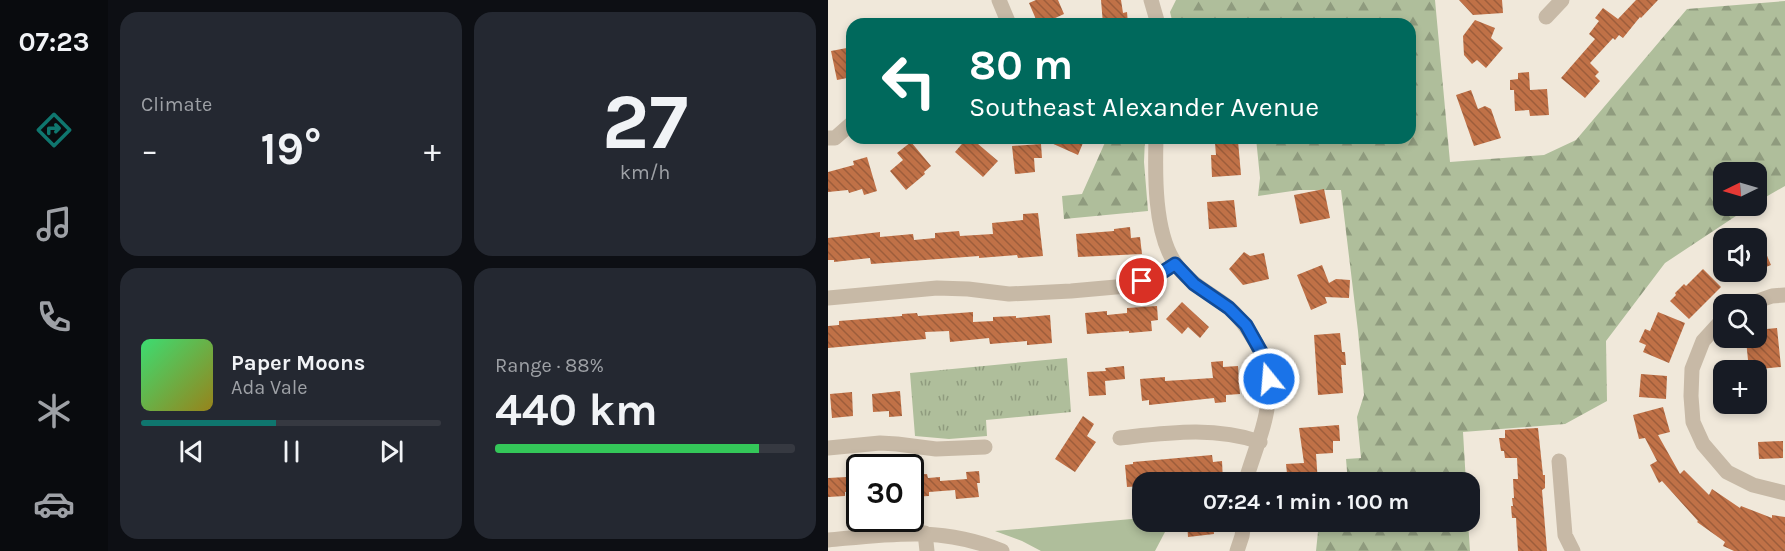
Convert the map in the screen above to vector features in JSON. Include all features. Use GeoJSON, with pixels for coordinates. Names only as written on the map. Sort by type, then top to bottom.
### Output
{"type":"FeatureCollection","features":[{"type":"Feature","properties":{"kind":"street"},"geometry":{"type":"LineString","coordinates":[[999,0],[1007,18]]}},
{"type":"Feature","properties":{"kind":"street"},"geometry":{"type":"LineString","coordinates":[[1151,0],[1156,18]]}},
{"type":"Feature","properties":{"kind":"street"},"geometry":{"type":"LineString","coordinates":[[1546,17],[1562,0]]}},
{"type":"Feature","properties":{"kind":"street"},"geometry":{"type":"LineString","coordinates":[[828,138],[835,138],[846,128]]}},
{"type":"Feature","properties":{"kind":"street"},"geometry":{"type":"LineString","coordinates":[[1156,144],[1160,219],[1166,243],[1175,264],[1194,284],[1229,308],[1246,325],[1264,357],[1269,379],[1269,403],[1260,442],[1249,472]]}},
{"type":"Feature","properties":{"kind":"street"},"geometry":{"type":"LineString","coordinates":[[828,298],[937,288],[1009,294],[1127,286],[1158,275],[1175,264]]}},
{"type":"Feature","properties":{"kind":"street"},"geometry":{"type":"LineString","coordinates":[[1767,298],[1785,295]]}},
{"type":"Feature","properties":{"kind":"street"},"geometry":{"type":"LineString","coordinates":[[1713,330],[1702,341],[1692,369],[1690,396],[1693,422],[1703,444],[1727,472],[1753,485],[1785,493]]}},
{"type":"Feature","properties":{"kind":"street"},"geometry":{"type":"LineString","coordinates":[[1120,438],[1206,431],[1243,436],[1260,442]]}},
{"type":"Feature","properties":{"kind":"street"},"geometry":{"type":"LineString","coordinates":[[828,448],[880,443],[936,449],[985,447]]}},
{"type":"Feature","properties":{"kind":"street"},"geometry":{"type":"LineString","coordinates":[[1559,461],[1565,535],[1573,551]]}},
{"type":"Feature","properties":{"kind":"street"},"geometry":{"type":"LineString","coordinates":[[1236,551],[1243,532]]}},
{"type":"Feature","properties":{"kind":"street"},"geometry":{"type":"LineString","coordinates":[[925,533],[927,551]]}},
{"type":"Feature","properties":{"kind":"street"},"geometry":{"type":"LineString","coordinates":[[828,540],[925,533],[964,538],[1002,551]]}},
{"type":"Feature","properties":{"kind":"green space"},"geometry":{"type":"Polygon","coordinates":[[[1176,0],[1435,0],[1450,162],[1544,155],[1576,140],[1687,9],[1785,1],[1785,186],[1767,196],[1767,162],[1713,162],[1713,216],[1736,216],[1718,228],[1713,228],[1713,231],[1665,263],[1606,341],[1607,401],[1565,424],[1463,432],[1465,472],[1347,472],[1346,459],[1361,458],[1357,417],[1364,395],[1341,190],[1299,190],[1258,196],[1260,178],[1257,144],[1416,144],[1416,18],[1172,18],[1170,12],[1176,0]]]}},
{"type":"Feature","properties":{"kind":"green space"},"geometry":{"type":"Polygon","coordinates":[[[1104,144],[1145,144],[1148,211],[1064,219],[1062,196],[1082,194],[1104,144]]]}},
{"type":"Feature","properties":{"kind":"green space"},"geometry":{"type":"Polygon","coordinates":[[[1067,358],[1071,412],[986,420],[987,436],[949,439],[915,436],[910,373],[1067,358]]]}},
{"type":"Feature","properties":{"kind":"green space"},"geometry":{"type":"Polygon","coordinates":[[[1132,519],[1132,532],[1165,532],[1155,551],[1041,551],[995,531],[1132,519]]]}},
{"type":"Feature","properties":{"kind":"green space"},"geometry":{"type":"Polygon","coordinates":[[[1318,532],[1469,532],[1470,551],[1316,551],[1318,532]]]}},
{"type":"Feature","properties":{"kind":"building"},"geometry":{"type":"Polygon","coordinates":[[[1036,0],[1058,0],[1064,14],[1055,18],[1035,18],[1029,3],[1036,0]]]}},
{"type":"Feature","properties":{"kind":"building"},"geometry":{"type":"Polygon","coordinates":[[[1101,0],[1121,0],[1123,13],[1127,12],[1128,18],[1102,18],[1101,0]]]}},
{"type":"Feature","properties":{"kind":"building"},"geometry":{"type":"Polygon","coordinates":[[[1459,0],[1502,0],[1503,13],[1473,15],[1459,0]]]}},
{"type":"Feature","properties":{"kind":"building"},"geometry":{"type":"Polygon","coordinates":[[[1636,0],[1658,0],[1623,38],[1619,35],[1615,40],[1613,38],[1590,63],[1599,72],[1595,76],[1600,81],[1585,98],[1561,78],[1595,39],[1589,34],[1599,21],[1595,18],[1603,8],[1618,19],[1636,0]]]}},
{"type":"Feature","properties":{"kind":"building"},"geometry":{"type":"Polygon","coordinates":[[[1475,20],[1495,28],[1491,38],[1503,48],[1486,68],[1477,60],[1472,64],[1464,55],[1463,36],[1475,20]]]}},
{"type":"Feature","properties":{"kind":"building"},"geometry":{"type":"Polygon","coordinates":[[[846,48],[846,78],[837,80],[831,51],[846,48]]]}},
{"type":"Feature","properties":{"kind":"building"},"geometry":{"type":"Polygon","coordinates":[[[1529,72],[1530,90],[1547,89],[1549,115],[1530,116],[1529,110],[1515,111],[1514,90],[1510,90],[1510,80],[1518,79],[1518,73],[1529,72]]]}},
{"type":"Feature","properties":{"kind":"building"},"geometry":{"type":"Polygon","coordinates":[[[1471,90],[1478,109],[1485,106],[1491,109],[1501,138],[1474,146],[1456,95],[1471,90]]]}},
{"type":"Feature","properties":{"kind":"building"},"geometry":{"type":"Polygon","coordinates":[[[908,144],[913,144],[931,166],[906,190],[890,171],[903,160],[897,153],[908,144]]]}},
{"type":"Feature","properties":{"kind":"building"},"geometry":{"type":"Polygon","coordinates":[[[962,144],[978,144],[998,161],[983,177],[955,152],[962,144]]]}},
{"type":"Feature","properties":{"kind":"building"},"geometry":{"type":"Polygon","coordinates":[[[1041,144],[1042,158],[1034,158],[1035,172],[1015,174],[1012,146],[1041,144]]]}},
{"type":"Feature","properties":{"kind":"building"},"geometry":{"type":"Polygon","coordinates":[[[1053,144],[1083,144],[1078,155],[1053,144]]]}},
{"type":"Feature","properties":{"kind":"building"},"geometry":{"type":"Polygon","coordinates":[[[1215,144],[1238,144],[1241,175],[1212,177],[1211,155],[1216,155],[1215,144]]]}},
{"type":"Feature","properties":{"kind":"building"},"geometry":{"type":"Polygon","coordinates":[[[867,157],[877,191],[864,195],[862,189],[849,193],[848,190],[828,192],[828,172],[854,165],[853,161],[867,157]]]}},
{"type":"Feature","properties":{"kind":"building"},"geometry":{"type":"Polygon","coordinates":[[[1324,189],[1330,218],[1300,224],[1294,195],[1324,189]]]}},
{"type":"Feature","properties":{"kind":"building"},"geometry":{"type":"Polygon","coordinates":[[[1234,200],[1237,227],[1209,229],[1207,202],[1234,200]]]}},
{"type":"Feature","properties":{"kind":"building"},"geometry":{"type":"Polygon","coordinates":[[[1038,213],[1043,256],[1018,258],[1017,255],[979,258],[979,256],[871,264],[870,258],[834,262],[834,260],[828,260],[828,238],[880,232],[880,237],[913,234],[914,240],[935,238],[935,233],[959,231],[960,236],[993,234],[992,223],[1023,220],[1023,214],[1038,213]]]}},
{"type":"Feature","properties":{"kind":"building"},"geometry":{"type":"Polygon","coordinates":[[[1130,227],[1131,238],[1140,237],[1142,254],[1078,257],[1076,234],[1114,231],[1114,229],[1130,227]]]}},
{"type":"Feature","properties":{"kind":"building"},"geometry":{"type":"Polygon","coordinates":[[[1244,252],[1250,256],[1264,253],[1269,279],[1243,285],[1229,269],[1244,252]]]}},
{"type":"Feature","properties":{"kind":"building"},"geometry":{"type":"Polygon","coordinates":[[[1322,265],[1329,283],[1336,279],[1350,280],[1349,298],[1325,297],[1327,303],[1311,310],[1297,275],[1322,265]]]}},
{"type":"Feature","properties":{"kind":"building"},"geometry":{"type":"Polygon","coordinates":[[[1703,269],[1713,279],[1713,282],[1721,287],[1689,319],[1670,301],[1684,284],[1686,286],[1703,269]]]}},
{"type":"Feature","properties":{"kind":"building"},"geometry":{"type":"Polygon","coordinates":[[[1182,302],[1209,327],[1200,338],[1188,327],[1182,334],[1166,319],[1182,302]]]}},
{"type":"Feature","properties":{"kind":"building"},"geometry":{"type":"Polygon","coordinates":[[[1157,306],[1158,320],[1151,321],[1152,331],[1087,334],[1085,313],[1107,311],[1107,315],[1127,313],[1127,308],[1157,306]]]}},
{"type":"Feature","properties":{"kind":"building"},"geometry":{"type":"Polygon","coordinates":[[[973,312],[973,322],[993,321],[993,317],[1016,316],[1016,318],[1050,315],[1052,343],[1027,345],[1027,341],[990,344],[989,338],[950,342],[949,331],[925,332],[926,339],[828,348],[828,326],[839,325],[839,321],[902,316],[902,314],[917,313],[918,316],[973,312]]]}},
{"type":"Feature","properties":{"kind":"building"},"geometry":{"type":"Polygon","coordinates":[[[1658,312],[1685,323],[1669,363],[1643,352],[1646,345],[1639,342],[1645,329],[1650,331],[1658,312]]]}},
{"type":"Feature","properties":{"kind":"building"},"geometry":{"type":"Polygon","coordinates":[[[1777,328],[1781,367],[1767,368],[1767,360],[1748,360],[1747,348],[1767,348],[1767,329],[1777,328]]]}},
{"type":"Feature","properties":{"kind":"building"},"geometry":{"type":"Polygon","coordinates":[[[1340,333],[1346,365],[1341,365],[1343,393],[1318,395],[1314,335],[1340,333]]]}},
{"type":"Feature","properties":{"kind":"building"},"geometry":{"type":"Polygon","coordinates":[[[1223,361],[1223,367],[1238,366],[1240,394],[1226,395],[1226,402],[1215,403],[1214,398],[1149,405],[1149,400],[1142,401],[1140,379],[1165,377],[1165,381],[1213,378],[1211,362],[1223,361]]]}},
{"type":"Feature","properties":{"kind":"building"},"geometry":{"type":"Polygon","coordinates":[[[1124,366],[1125,379],[1105,381],[1106,395],[1089,396],[1087,372],[1106,371],[1105,368],[1124,366]]]}},
{"type":"Feature","properties":{"kind":"building"},"geometry":{"type":"Polygon","coordinates":[[[1641,374],[1667,376],[1666,399],[1639,397],[1641,374]]]}},
{"type":"Feature","properties":{"kind":"building"},"geometry":{"type":"Polygon","coordinates":[[[900,391],[902,416],[889,417],[889,411],[873,412],[872,394],[900,391]]]}},
{"type":"Feature","properties":{"kind":"building"},"geometry":{"type":"Polygon","coordinates":[[[852,392],[853,416],[832,418],[830,394],[852,392]]]}},
{"type":"Feature","properties":{"kind":"building"},"geometry":{"type":"Polygon","coordinates":[[[1663,407],[1670,432],[1658,435],[1680,474],[1684,470],[1709,495],[1712,489],[1740,508],[1741,506],[1772,518],[1772,515],[1785,517],[1785,551],[1734,551],[1723,546],[1725,542],[1697,522],[1662,481],[1659,483],[1650,465],[1657,461],[1645,438],[1639,439],[1633,415],[1663,407]]]}},
{"type":"Feature","properties":{"kind":"building"},"geometry":{"type":"Polygon","coordinates":[[[1083,416],[1094,424],[1087,436],[1096,442],[1075,472],[1055,459],[1083,416]]]}},
{"type":"Feature","properties":{"kind":"building"},"geometry":{"type":"Polygon","coordinates":[[[1339,425],[1340,441],[1333,441],[1333,453],[1316,454],[1317,472],[1287,472],[1286,464],[1304,463],[1299,428],[1339,425]]]}},
{"type":"Feature","properties":{"kind":"building"},"geometry":{"type":"Polygon","coordinates":[[[1538,428],[1543,475],[1545,475],[1545,488],[1542,490],[1547,551],[1518,551],[1516,518],[1512,518],[1511,506],[1513,506],[1512,498],[1514,498],[1513,479],[1518,479],[1517,458],[1505,458],[1504,451],[1501,451],[1499,438],[1505,438],[1505,430],[1538,428]]]}},
{"type":"Feature","properties":{"kind":"building"},"geometry":{"type":"Polygon","coordinates":[[[1783,441],[1783,458],[1759,459],[1758,442],[1783,441]]]}},
{"type":"Feature","properties":{"kind":"building"},"geometry":{"type":"Polygon","coordinates":[[[1212,455],[1213,462],[1222,461],[1223,472],[1132,472],[1132,487],[1127,487],[1125,465],[1133,464],[1133,462],[1212,455]]]}},
{"type":"Feature","properties":{"kind":"building"},"geometry":{"type":"Polygon","coordinates":[[[979,471],[980,483],[977,483],[979,497],[956,499],[955,490],[929,492],[929,496],[924,496],[924,474],[927,474],[928,478],[940,477],[940,481],[967,479],[966,472],[979,471]]]}},
{"type":"Feature","properties":{"kind":"building"},"geometry":{"type":"Polygon","coordinates":[[[846,477],[845,496],[828,497],[828,478],[846,477]]]}},
{"type":"Feature","properties":{"kind":"building"},"geometry":{"type":"Polygon","coordinates":[[[1188,532],[1214,532],[1214,534],[1188,537],[1188,532]]]}},
{"type":"Feature","properties":{"kind":"route"},"geometry":{"type":"LineString","coordinates":[[1142,281],[1158,275],[1175,264],[1194,284],[1229,308],[1246,325],[1264,357],[1269,379]]}}]}
